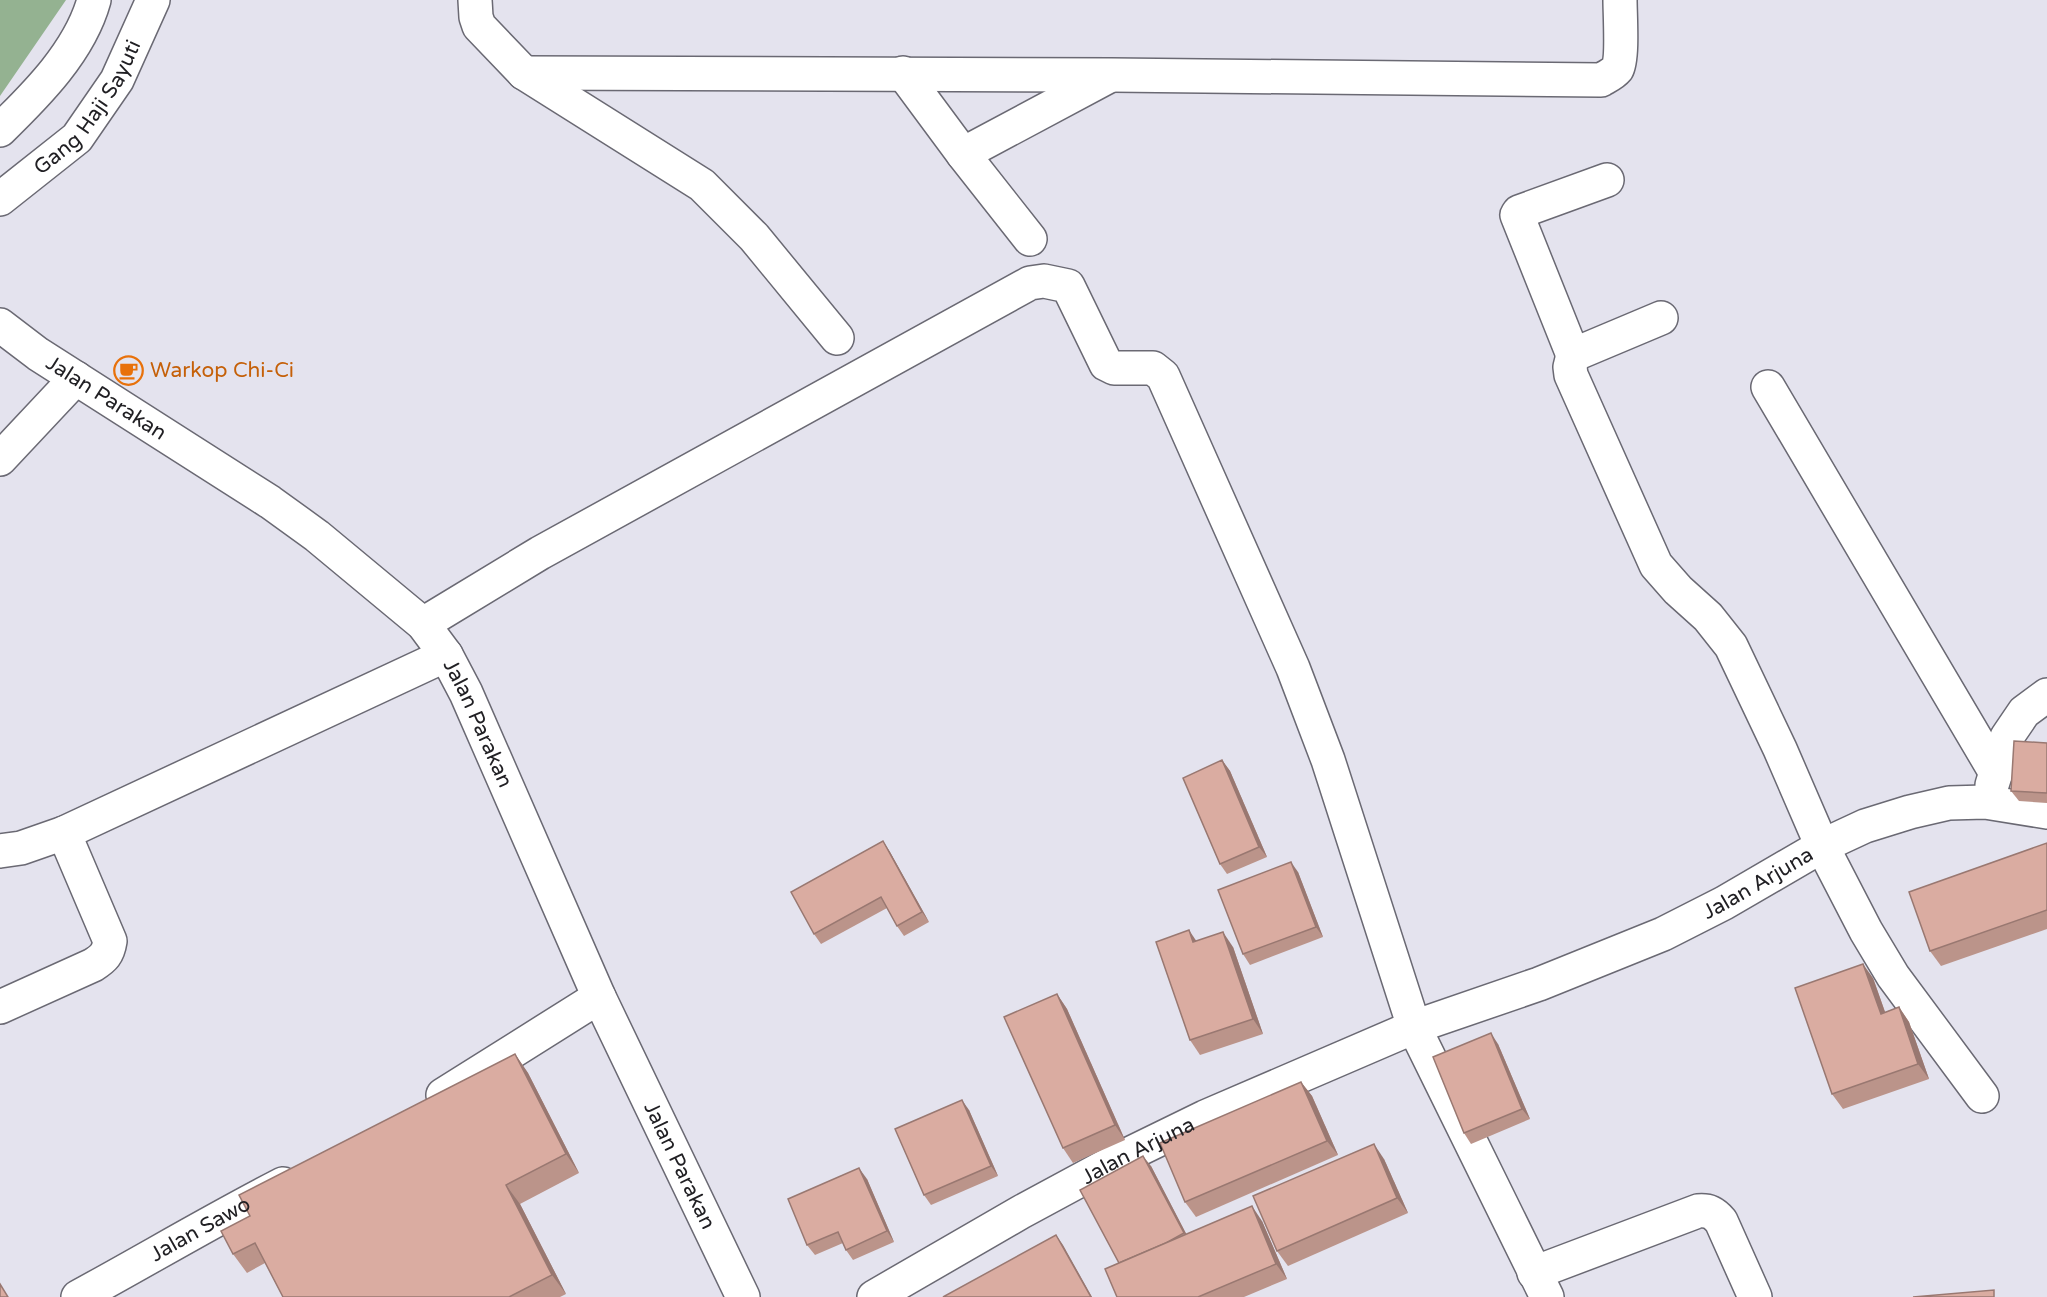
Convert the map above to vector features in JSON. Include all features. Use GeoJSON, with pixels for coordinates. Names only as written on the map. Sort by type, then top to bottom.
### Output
{"type":"FeatureCollection","features":[{"type":"Feature","properties":{"kind":"street","name":"Gang Haji Sayuti"},"geometry":{"type":"LineString","coordinates":[[0,130],[34,98],[66,58],[91,13],[94,0]]}},
{"type":"Feature","properties":{"kind":"street","name":"Gang Haji Sayuti"},"geometry":{"type":"LineString","coordinates":[[0,199],[77,138],[117,80],[153,0]]}},
{"type":"Feature","properties":{"kind":"street"},"geometry":{"type":"LineString","coordinates":[[475,0],[479,26],[524,73],[702,185],[754,237],[837,338]]}},
{"type":"Feature","properties":{"kind":"street"},"geometry":{"type":"LineString","coordinates":[[524,73],[1112,75],[1601,80],[1617,68],[1620,58],[1620,0]]}},
{"type":"Feature","properties":{"kind":"street"},"geometry":{"type":"LineString","coordinates":[[903,74],[1030,239]]}},
{"type":"Feature","properties":{"kind":"street"},"geometry":{"type":"LineString","coordinates":[[963,154],[1112,75]]}},
{"type":"Feature","properties":{"kind":"street"},"geometry":{"type":"LineString","coordinates":[[1607,180],[1519,212],[1517,215],[1573,355],[1571,375],[1656,565],[1678,590],[1708,617],[1731,646],[1780,749],[1822,846],[1866,931],[1893,976],[1983,1096]]}},
{"type":"Feature","properties":{"kind":"street"},"geometry":{"type":"LineString","coordinates":[[423,624],[540,553],[1030,283],[1044,281],[1068,286],[1106,364],[1114,368],[1153,368],[1163,376],[1293,668],[1328,760],[1414,1028],[1540,1285],[1698,1211],[1706,1210],[1721,1221],[1755,1297]]}},
{"type":"Feature","properties":{"kind":"street"},"geometry":{"type":"LineString","coordinates":[[1573,355],[1661,318]]}},
{"type":"Feature","properties":{"kind":"street","name":"Jalan Parakan"},"geometry":{"type":"LineString","coordinates":[[0,325],[38,354],[270,502],[317,536],[423,624],[446,655],[466,693],[599,997],[743,1297]]}},
{"type":"Feature","properties":{"kind":"street"},"geometry":{"type":"LineString","coordinates":[[0,459],[76,378]]}},
{"type":"Feature","properties":{"kind":"street"},"geometry":{"type":"LineString","coordinates":[[1768,387],[1991,787]]}},
{"type":"Feature","properties":{"kind":"street"},"geometry":{"type":"LineString","coordinates":[[0,851],[21,848],[64,833],[446,655]]}},
{"type":"Feature","properties":{"kind":"street"},"geometry":{"type":"LineString","coordinates":[[1991,787],[2007,736],[2024,712],[2047,695]]}},
{"type":"Feature","properties":{"kind":"street","name":"Jalan Arjuna"},"geometry":{"type":"LineString","coordinates":[[874,1297],[1021,1212],[1121,1158],[1205,1117],[1414,1028],[1539,984],[1663,934],[1724,903],[1822,846],[1865,826],[1949,803],[1991,787],[2047,812]]}},
{"type":"Feature","properties":{"kind":"street"},"geometry":{"type":"LineString","coordinates":[[0,1007],[93,965],[102,959],[108,949],[110,941],[64,833]]}},
{"type":"Feature","properties":{"kind":"street"},"geometry":{"type":"LineString","coordinates":[[416,1112],[599,997]]}},
{"type":"Feature","properties":{"kind":"street","name":"Jalan Sawo"},"geometry":{"type":"LineString","coordinates":[[78,1297],[230,1211],[305,1173]]}},
{"type":"Feature","properties":{"kind":"green space"},"geometry":{"type":"Polygon","coordinates":[[[0,0],[66,0],[0,96],[0,0]]]}},
{"type":"Feature","properties":{"kind":"building"},"geometry":{"type":"Polygon","coordinates":[[[2014,741],[2047,743],[2047,793],[2011,791],[2014,741]]]}},
{"type":"Feature","properties":{"kind":"building"},"geometry":{"type":"Polygon","coordinates":[[[1222,760],[1259,847],[1220,864],[1183,778],[1222,760]]]}},
{"type":"Feature","properties":{"kind":"building"},"geometry":{"type":"Polygon","coordinates":[[[883,841],[922,912],[897,926],[881,897],[814,934],[791,892],[883,841]]]}},
{"type":"Feature","properties":{"kind":"building"},"geometry":{"type":"Polygon","coordinates":[[[2047,843],[2047,910],[1930,951],[1909,892],[2047,843]]]}},
{"type":"Feature","properties":{"kind":"building"},"geometry":{"type":"Polygon","coordinates":[[[1291,862],[1316,927],[1243,954],[1218,890],[1291,862]]]}},
{"type":"Feature","properties":{"kind":"building"},"geometry":{"type":"Polygon","coordinates":[[[1189,930],[1193,942],[1223,932],[1253,1019],[1190,1040],[1156,942],[1189,930]]]}},
{"type":"Feature","properties":{"kind":"building"},"geometry":{"type":"Polygon","coordinates":[[[1863,964],[1881,1014],[1899,1007],[1918,1064],[1832,1094],[1795,988],[1863,964]]]}},
{"type":"Feature","properties":{"kind":"building"},"geometry":{"type":"Polygon","coordinates":[[[1057,994],[1115,1125],[1063,1148],[1004,1017],[1057,994]]]}},
{"type":"Feature","properties":{"kind":"building"},"geometry":{"type":"Polygon","coordinates":[[[1491,1033],[1522,1109],[1464,1133],[1433,1057],[1491,1033]]]}},
{"type":"Feature","properties":{"kind":"building"},"geometry":{"type":"Polygon","coordinates":[[[515,1054],[566,1154],[506,1185],[552,1275],[509,1297],[283,1297],[255,1243],[233,1254],[221,1231],[250,1216],[239,1195],[515,1054]]]}},
{"type":"Feature","properties":{"kind":"building"},"geometry":{"type":"Polygon","coordinates":[[[1301,1082],[1327,1141],[1185,1202],[1160,1143],[1301,1082]]]}},
{"type":"Feature","properties":{"kind":"building"},"geometry":{"type":"Polygon","coordinates":[[[962,1100],[991,1166],[924,1195],[895,1129],[962,1100]]]}},
{"type":"Feature","properties":{"kind":"building"},"geometry":{"type":"Polygon","coordinates":[[[1374,1144],[1397,1198],[1277,1251],[1253,1196],[1374,1144]]]}},
{"type":"Feature","properties":{"kind":"building"},"geometry":{"type":"Polygon","coordinates":[[[1143,1156],[1184,1233],[1119,1263],[1080,1190],[1143,1156]]]}},
{"type":"Feature","properties":{"kind":"building"},"geometry":{"type":"Polygon","coordinates":[[[859,1168],[887,1231],[846,1250],[838,1232],[807,1245],[788,1199],[859,1168]]]}},
{"type":"Feature","properties":{"kind":"building"},"geometry":{"type":"Polygon","coordinates":[[[1252,1206],[1276,1264],[1198,1297],[1117,1297],[1105,1269],[1252,1206]]]}},
{"type":"Feature","properties":{"kind":"building"},"geometry":{"type":"Polygon","coordinates":[[[1056,1235],[1091,1297],[943,1297],[1056,1235]]]}},
{"type":"Feature","properties":{"kind":"building"},"geometry":{"type":"Polygon","coordinates":[[[0,1284],[8,1297],[0,1297],[0,1284]]]}},
{"type":"Feature","properties":{"kind":"building"},"geometry":{"type":"Polygon","coordinates":[[[1994,1290],[1994,1297],[1913,1297],[1994,1290]]]}},
{"type":"Feature","properties":{"kind":"place","name":"Warkop Chi-Ci"},"geometry":{"type":"Point","coordinates":[129,370]}}]}
